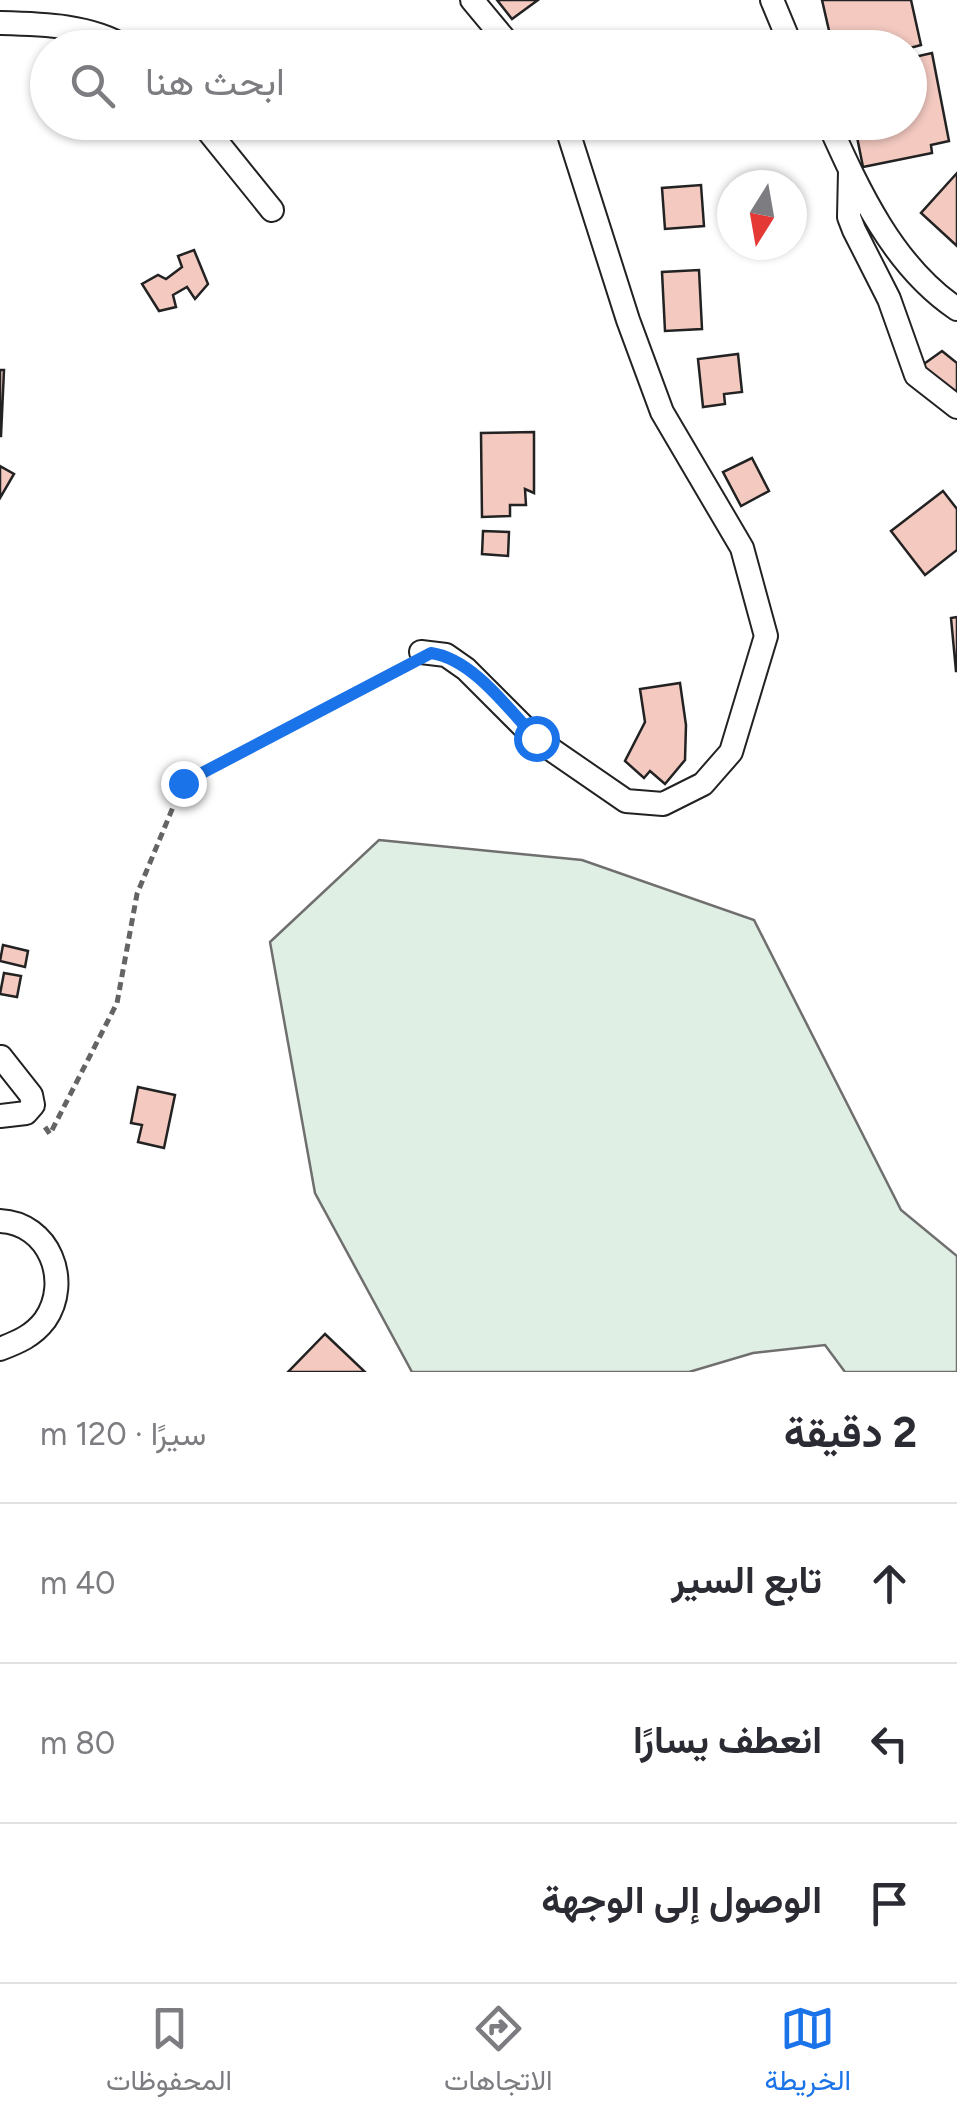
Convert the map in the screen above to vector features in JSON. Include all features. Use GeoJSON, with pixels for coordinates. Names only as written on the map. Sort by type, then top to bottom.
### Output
{"type":"FeatureCollection","features":[{"type":"Feature","properties":{"kind":"street"},"geometry":{"type":"LineString","coordinates":[[472,0],[497,30]]}},
{"type":"Feature","properties":{"kind":"street"},"geometry":{"type":"LineString","coordinates":[[772,0],[784,30]]}},
{"type":"Feature","properties":{"kind":"street"},"geometry":{"type":"LineString","coordinates":[[0,23],[65,30]]}},
{"type":"Feature","properties":{"kind":"street"},"geometry":{"type":"LineString","coordinates":[[216,140],[272,210]]}},
{"type":"Feature","properties":{"kind":"street"},"geometry":{"type":"LineString","coordinates":[[426,652],[446,655],[466,669],[536,738],[626,801],[663,804],[703,784],[731,752],[766,636],[742,548],[662,412],[570,140]]}},
{"type":"Feature","properties":{"kind":"street"},"geometry":{"type":"LineString","coordinates":[[836,140],[886,236],[924,281],[957,308]]}},
{"type":"Feature","properties":{"kind":"street"},"geometry":{"type":"LineString","coordinates":[[850,170],[849,216],[888,299],[916,374],[957,407]]}},
{"type":"Feature","properties":{"kind":"street"},"geometry":{"type":"LineString","coordinates":[[0,1057],[31,1095],[33,1105],[26,1113],[0,1116]]}},
{"type":"Feature","properties":{"kind":"street"},"geometry":{"type":"LineString","coordinates":[[0,1222],[24,1226],[37,1235],[53,1259],[56,1274],[53,1306],[46,1318],[23,1340],[0,1350]]}},
{"type":"Feature","properties":{"kind":"path"},"geometry":{"type":"LineString","coordinates":[[33,1105],[50,1134],[118,1003],[136,894],[183,783],[426,652]]}},
{"type":"Feature","properties":{"kind":"green space"},"geometry":{"type":"Polygon","coordinates":[[[379,840],[582,860],[754,920],[901,1210],[957,1256],[957,1372],[845,1372],[825,1345],[753,1353],[689,1372],[412,1372],[315,1193],[270,942],[379,840]]]}},
{"type":"Feature","properties":{"kind":"building"},"geometry":{"type":"Polygon","coordinates":[[[497,0],[538,0],[512,19],[497,0]]]}},
{"type":"Feature","properties":{"kind":"building"},"geometry":{"type":"Polygon","coordinates":[[[822,0],[911,0],[918,30],[829,30],[822,0]]]}},
{"type":"Feature","properties":{"kind":"building"},"geometry":{"type":"Polygon","coordinates":[[[932,53],[949,141],[931,145],[932,153],[863,167],[858,140],[927,140],[927,54],[932,53]]]}},
{"type":"Feature","properties":{"kind":"building"},"geometry":{"type":"Polygon","coordinates":[[[957,173],[957,246],[921,213],[957,173]]]}},
{"type":"Feature","properties":{"kind":"building"},"geometry":{"type":"Polygon","coordinates":[[[701,185],[704,226],[665,229],[662,188],[701,185]]]}},
{"type":"Feature","properties":{"kind":"building"},"geometry":{"type":"Polygon","coordinates":[[[194,250],[208,284],[195,299],[187,287],[173,295],[176,307],[159,311],[142,284],[158,275],[166,279],[182,267],[178,256],[194,250]]]}},
{"type":"Feature","properties":{"kind":"building"},"geometry":{"type":"Polygon","coordinates":[[[699,270],[702,329],[665,331],[662,272],[699,270]]]}},
{"type":"Feature","properties":{"kind":"building"},"geometry":{"type":"Polygon","coordinates":[[[942,351],[957,363],[957,395],[921,366],[942,351]]]}},
{"type":"Feature","properties":{"kind":"building"},"geometry":{"type":"Polygon","coordinates":[[[738,354],[742,392],[724,394],[725,404],[703,407],[698,359],[738,354]]]}},
{"type":"Feature","properties":{"kind":"building"},"geometry":{"type":"Polygon","coordinates":[[[0,370],[4,370],[1,436],[0,436],[0,370]]]}},
{"type":"Feature","properties":{"kind":"building"},"geometry":{"type":"Polygon","coordinates":[[[534,432],[534,493],[525,489],[526,505],[510,505],[510,516],[482,517],[481,433],[534,432]]]}},
{"type":"Feature","properties":{"kind":"building"},"geometry":{"type":"Polygon","coordinates":[[[752,458],[769,491],[741,506],[723,472],[752,458]]]}},
{"type":"Feature","properties":{"kind":"building"},"geometry":{"type":"Polygon","coordinates":[[[0,466],[14,474],[0,498],[0,466]]]}},
{"type":"Feature","properties":{"kind":"building"},"geometry":{"type":"Polygon","coordinates":[[[943,491],[957,509],[957,550],[925,575],[891,531],[943,491]]]}},
{"type":"Feature","properties":{"kind":"building"},"geometry":{"type":"Polygon","coordinates":[[[483,531],[509,532],[508,556],[482,554],[483,531]]]}},
{"type":"Feature","properties":{"kind":"building"},"geometry":{"type":"Polygon","coordinates":[[[957,617],[957,671],[956,671],[951,618],[957,617]]]}},
{"type":"Feature","properties":{"kind":"building"},"geometry":{"type":"Polygon","coordinates":[[[680,683],[686,725],[685,760],[665,784],[650,771],[644,778],[625,761],[645,722],[640,689],[680,683]]]}},
{"type":"Feature","properties":{"kind":"building"},"geometry":{"type":"Polygon","coordinates":[[[3,945],[28,951],[25,967],[0,961],[3,945]]]}},
{"type":"Feature","properties":{"kind":"building"},"geometry":{"type":"Polygon","coordinates":[[[4,973],[21,976],[17,997],[0,994],[4,973]]]}},
{"type":"Feature","properties":{"kind":"building"},"geometry":{"type":"Polygon","coordinates":[[[138,1087],[175,1095],[164,1148],[138,1142],[142,1125],[131,1123],[138,1087]]]}},
{"type":"Feature","properties":{"kind":"building"},"geometry":{"type":"Polygon","coordinates":[[[325,1334],[365,1372],[288,1372],[325,1334]]]}},
{"type":"Feature","properties":{"kind":"route"},"geometry":{"type":"LineString","coordinates":[[183,783],[431,653],[446,655],[466,669],[536,738]]}}]}
